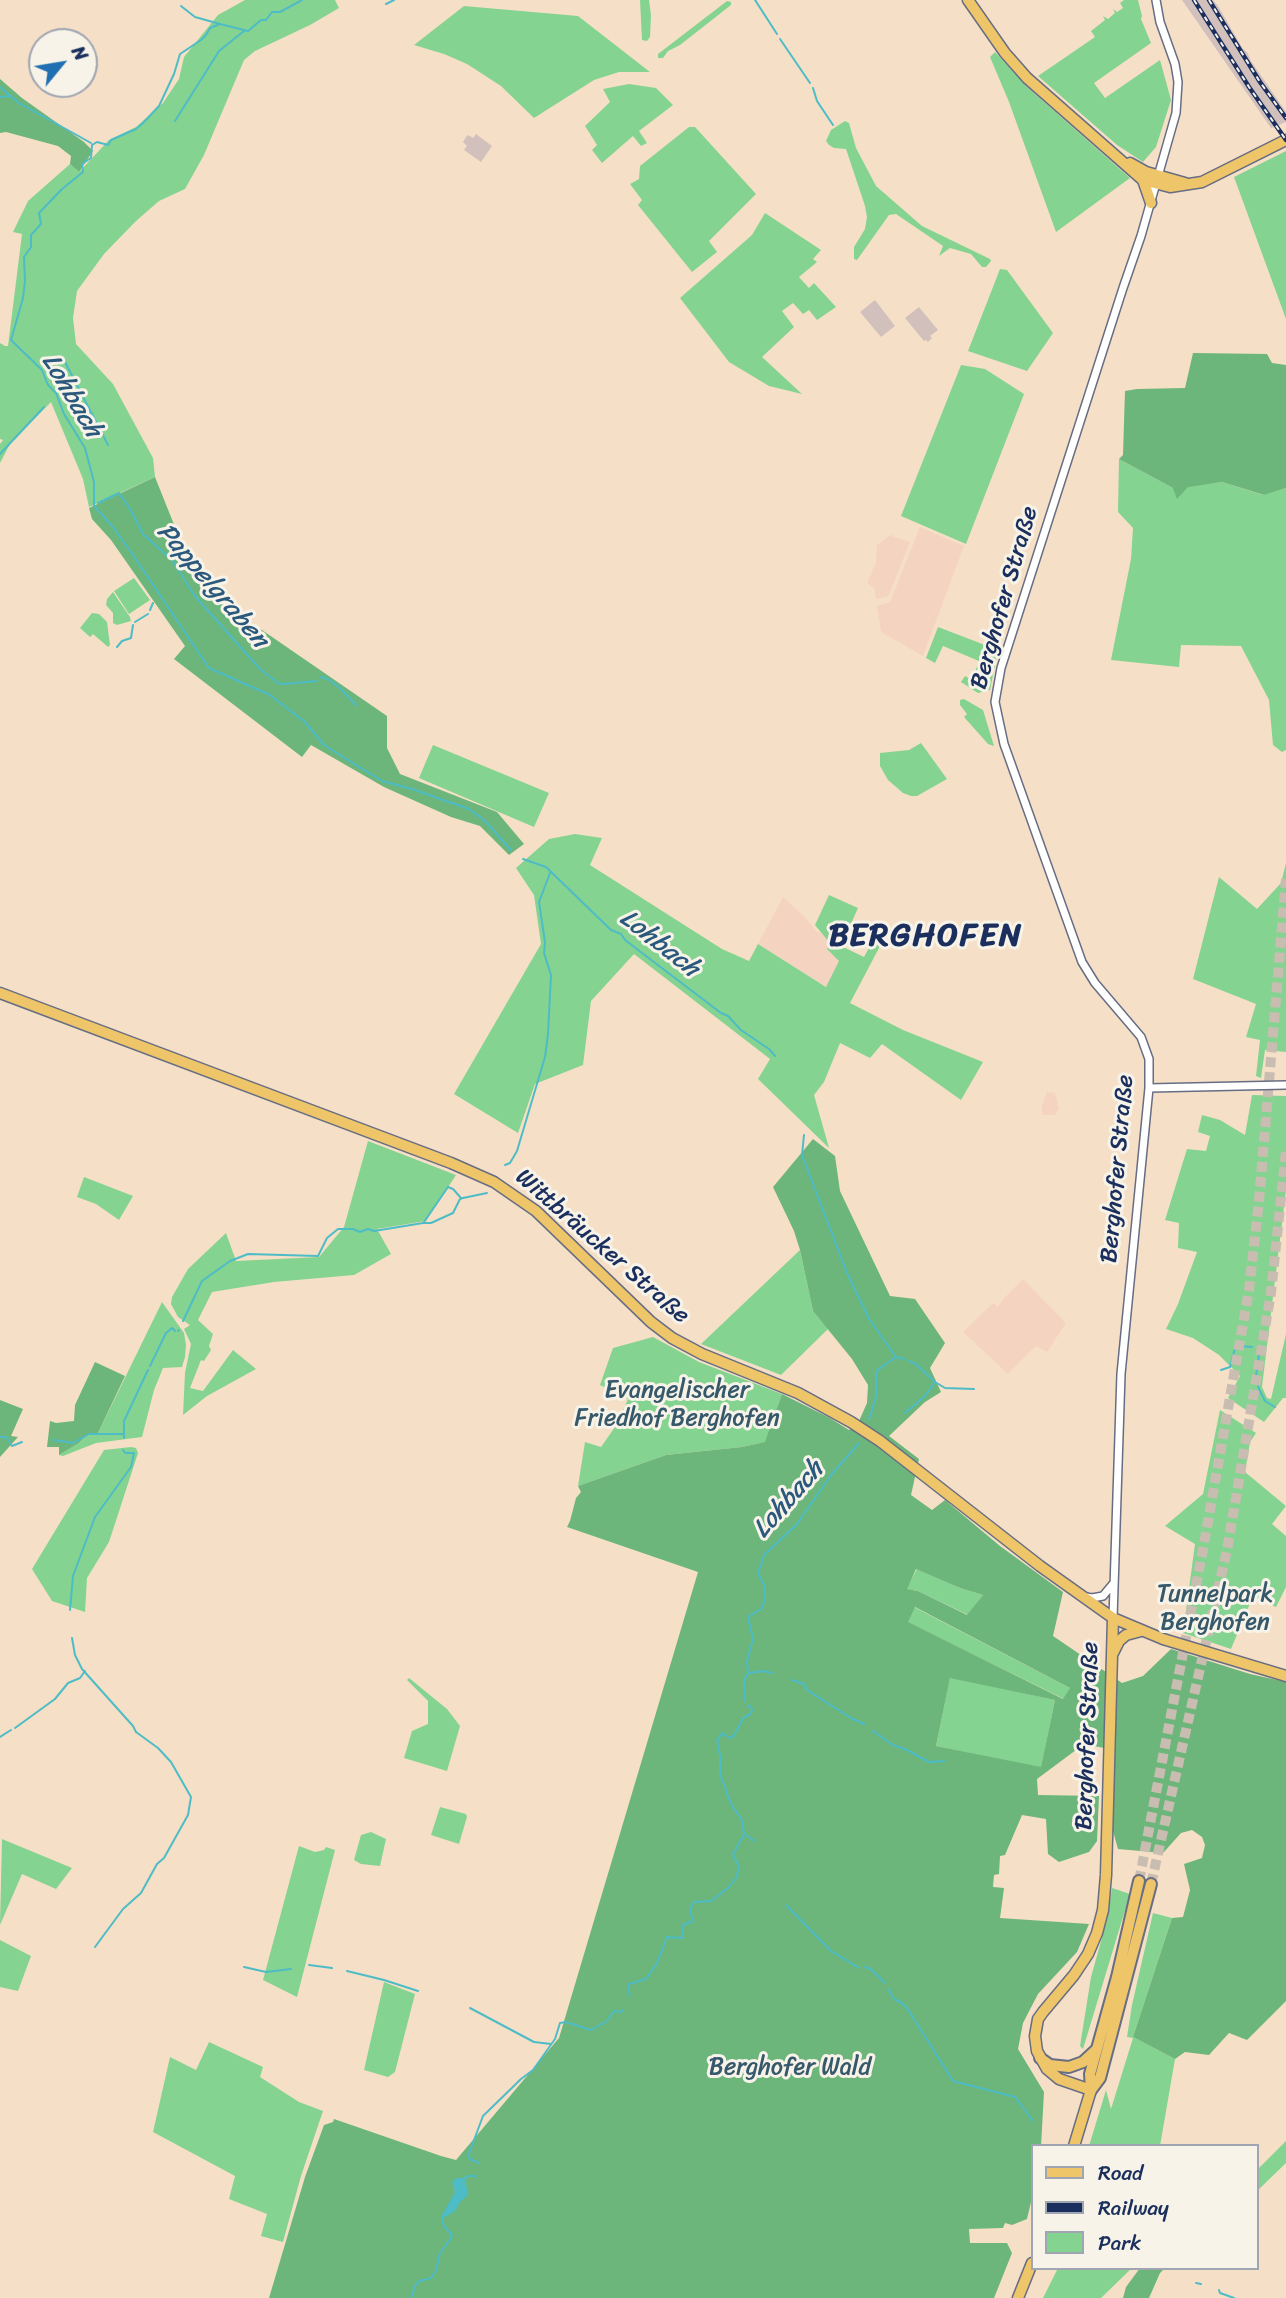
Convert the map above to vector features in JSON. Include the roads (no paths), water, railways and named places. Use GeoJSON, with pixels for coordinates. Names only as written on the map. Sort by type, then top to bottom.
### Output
{"type":"FeatureCollection","features":[{"type":"Feature","properties":{"kind":"highway"},"geometry":{"type":"LineString","coordinates":[[1091,2090],[1090,2074],[1117,1977],[1139,1881]]}},
{"type":"Feature","properties":{"kind":"highway"},"geometry":{"type":"LineString","coordinates":[[1091,2090],[1100,2078],[1151,1884]]}},
{"type":"Feature","properties":{"kind":"highway"},"geometry":{"type":"LineString","coordinates":[[1040,2058],[1050,2065],[1069,2067],[1083,2062],[1096,2050]]}},
{"type":"Feature","properties":{"kind":"main road"},"geometry":{"type":"LineString","coordinates":[[968,0],[986,29],[1014,64],[1143,180],[1151,203]]}},
{"type":"Feature","properties":{"kind":"main road"},"geometry":{"type":"LineString","coordinates":[[1143,180],[1189,184],[1215,176],[1286,140]]}},
{"type":"Feature","properties":{"kind":"main road"},"geometry":{"type":"LineString","coordinates":[[1118,156],[1158,180]]}},
{"type":"Feature","properties":{"kind":"main road","name":"Wittbräucker Straße"},"geometry":{"type":"LineString","coordinates":[[0,993],[451,1163],[494,1182],[536,1211],[651,1322],[672,1338],[702,1354],[792,1389],[850,1422],[890,1449],[1113,1618],[1141,1631],[1286,1676]]}},
{"type":"Feature","properties":{"kind":"main road","name":"Berghofer Straße"},"geometry":{"type":"LineString","coordinates":[[1040,2058],[1035,2036],[1038,2020],[1088,1954],[1103,1910],[1113,1618]]}},
{"type":"Feature","properties":{"kind":"main road"},"geometry":{"type":"LineString","coordinates":[[1112,1655],[1119,1641],[1126,1635],[1141,1631]]}},
{"type":"Feature","properties":{"kind":"main road"},"geometry":{"type":"LineString","coordinates":[[1040,2058],[1053,2075],[1091,2090],[1075,2144]]}},
{"type":"Feature","properties":{"kind":"main road"},"geometry":{"type":"LineString","coordinates":[[1018,2298],[1030,2268]]}},
{"type":"Feature","properties":{"kind":"street","name":"Berghofer Straße"},"geometry":{"type":"LineString","coordinates":[[1113,1618],[1121,1374],[1149,1088],[1149,1059],[1145,1045],[1082,962],[1004,744],[995,702],[1014,627],[1151,203],[1176,113],[1178,89],[1175,64],[1160,22],[1156,0]]}},
{"type":"Feature","properties":{"kind":"street"},"geometry":{"type":"LineString","coordinates":[[1149,1088],[1286,1085]]}},
{"type":"Feature","properties":{"kind":"street"},"geometry":{"type":"LineString","coordinates":[[1083,1597],[1103,1596],[1114,1583]]}},
{"type":"Feature","properties":{"kind":"water"},"geometry":{"type":"Polygon","coordinates":[[[456,2178],[465,2178],[468,2195],[455,2211],[442,2219],[455,2192],[452,2183],[456,2178]]]}},
{"type":"Feature","properties":{"kind":"waterway","name":"Lohbach"},"geometry":{"type":"LineString","coordinates":[[302,0],[280,12],[272,12],[266,20],[261,20],[248,31],[220,24],[210,28],[201,40],[180,54],[159,106],[143,123],[111,140],[108,145],[97,142],[92,145],[91,158],[82,164],[83,172],[39,213],[41,224],[31,235],[31,247],[24,257],[23,298],[11,340],[42,370],[85,448],[94,482],[94,506],[133,555],[209,668],[270,695],[305,722],[324,745],[382,781],[469,809],[485,821],[511,850]]}},
{"type":"Feature","properties":{"kind":"waterway"},"geometry":{"type":"LineString","coordinates":[[386,4],[394,0]]}},
{"type":"Feature","properties":{"kind":"waterway"},"geometry":{"type":"LineString","coordinates":[[755,0],[777,34]]}},
{"type":"Feature","properties":{"kind":"waterway"},"geometry":{"type":"LineString","coordinates":[[181,6],[195,17],[220,24]]}},
{"type":"Feature","properties":{"kind":"waterway"},"geometry":{"type":"LineString","coordinates":[[175,121],[219,51],[244,31]]}},
{"type":"Feature","properties":{"kind":"waterway"},"geometry":{"type":"LineString","coordinates":[[780,39],[810,83]]}},
{"type":"Feature","properties":{"kind":"waterway"},"geometry":{"type":"LineString","coordinates":[[0,87],[19,103],[91,143]]}},
{"type":"Feature","properties":{"kind":"waterway"},"geometry":{"type":"LineString","coordinates":[[813,88],[817,101],[833,125]]}},
{"type":"Feature","properties":{"kind":"waterway"},"geometry":{"type":"LineString","coordinates":[[0,97],[9,96]]}},
{"type":"Feature","properties":{"kind":"waterway"},"geometry":{"type":"LineString","coordinates":[[51,363],[60,358],[64,360],[108,445]]}},
{"type":"Feature","properties":{"kind":"waterway"},"geometry":{"type":"LineString","coordinates":[[0,454],[44,407]]}},
{"type":"Feature","properties":{"kind":"waterway","name":"Pappelgraben"},"geometry":{"type":"LineString","coordinates":[[98,503],[119,493],[143,534],[173,561],[194,595],[260,669],[278,683],[317,681]]}},
{"type":"Feature","properties":{"kind":"waterway"},"geometry":{"type":"LineString","coordinates":[[150,610],[153,603]]}},
{"type":"Feature","properties":{"kind":"waterway"},"geometry":{"type":"LineString","coordinates":[[135,622],[148,614]]}},
{"type":"Feature","properties":{"kind":"waterway"},"geometry":{"type":"LineString","coordinates":[[117,647],[122,641],[131,638],[133,625]]}},
{"type":"Feature","properties":{"kind":"waterway","name":"Pappelgraben"},"geometry":{"type":"LineString","coordinates":[[320,677],[328,679],[340,688],[356,705]]}},
{"type":"Feature","properties":{"kind":"waterway","name":"Lohbach"},"geometry":{"type":"LineString","coordinates":[[523,859],[546,867],[611,930],[621,934],[625,940],[728,1016],[741,1030],[775,1056]]}},
{"type":"Feature","properties":{"kind":"waterway"},"geometry":{"type":"LineString","coordinates":[[505,1165],[510,1163],[517,1151],[545,1057],[551,975],[544,953],[539,902],[550,873]]}},
{"type":"Feature","properties":{"kind":"waterway","name":"Lohbach"},"geometry":{"type":"LineString","coordinates":[[804,1135],[802,1155],[847,1273],[869,1319],[896,1357],[876,1371],[876,1397],[869,1419]]}},
{"type":"Feature","properties":{"kind":"waterway"},"geometry":{"type":"LineString","coordinates":[[424,1222],[448,1187],[461,1198]]}},
{"type":"Feature","properties":{"kind":"waterway"},"geometry":{"type":"LineString","coordinates":[[183,1321],[202,1281],[230,1261],[248,1254],[318,1256],[327,1238],[338,1229],[360,1232],[431,1223],[453,1213],[460,1199],[487,1193]]}},
{"type":"Feature","properties":{"kind":"waterway"},"geometry":{"type":"LineString","coordinates":[[150,1366],[166,1333],[172,1328],[175,1331]]}},
{"type":"Feature","properties":{"kind":"waterway"},"geometry":{"type":"LineString","coordinates":[[1221,1370],[1230,1367],[1235,1348],[1252,1347]]}},
{"type":"Feature","properties":{"kind":"waterway"},"geometry":{"type":"LineString","coordinates":[[1260,1348],[1256,1376],[1259,1389],[1265,1401],[1275,1407]]}},
{"type":"Feature","properties":{"kind":"waterway"},"geometry":{"type":"LineString","coordinates":[[896,1357],[904,1359]]}},
{"type":"Feature","properties":{"kind":"waterway"},"geometry":{"type":"LineString","coordinates":[[905,1413],[925,1396],[935,1382],[909,1361]]}},
{"type":"Feature","properties":{"kind":"waterway"},"geometry":{"type":"LineString","coordinates":[[124,1438],[124,1421],[148,1370]]}},
{"type":"Feature","properties":{"kind":"waterway"},"geometry":{"type":"LineString","coordinates":[[935,1382],[945,1388],[974,1389]]}},
{"type":"Feature","properties":{"kind":"waterway"},"geometry":{"type":"LineString","coordinates":[[54,1440],[73,1443],[89,1434],[124,1434]]}},
{"type":"Feature","properties":{"kind":"waterway"},"geometry":{"type":"LineString","coordinates":[[0,1437],[6,1437],[12,1446],[22,1442]]}},
{"type":"Feature","properties":{"kind":"waterway","name":"Lohbach"},"geometry":{"type":"LineString","coordinates":[[745,1701],[744,1681],[748,1673],[747,1661],[753,1639],[748,1617],[761,1609],[765,1600],[765,1587],[758,1574],[764,1555],[797,1524],[831,1475],[859,1443]]}},
{"type":"Feature","properties":{"kind":"waterway"},"geometry":{"type":"LineString","coordinates":[[70,1610],[73,1576],[95,1517],[131,1467],[134,1453],[125,1453],[123,1450]]}},
{"type":"Feature","properties":{"kind":"waterway"},"geometry":{"type":"LineString","coordinates":[[72,1638],[75,1655],[82,1669],[136,1732],[158,1748],[171,1762],[191,1797],[188,1815],[164,1858],[157,1864],[141,1893],[123,1909],[95,1947]]}},
{"type":"Feature","properties":{"kind":"waterway"},"geometry":{"type":"LineString","coordinates":[[15,1728],[55,1699],[68,1683],[80,1678],[85,1671]]}},
{"type":"Feature","properties":{"kind":"waterway"},"geometry":{"type":"LineString","coordinates":[[749,1673],[772,1673]]}},
{"type":"Feature","properties":{"kind":"waterway"},"geometry":{"type":"LineString","coordinates":[[792,1680],[804,1684],[807,1690],[864,1724]]}},
{"type":"Feature","properties":{"kind":"waterway","name":"Lohbach"},"geometry":{"type":"LineString","coordinates":[[630,1996],[629,1984],[646,1979],[657,1963],[667,1937],[682,1938],[683,1925],[693,1921],[690,1909],[694,1902],[711,1901],[736,1878],[739,1867],[733,1855],[744,1834],[742,1820],[731,1804],[720,1774],[717,1741],[722,1733],[733,1737],[744,1717],[751,1714],[752,1709],[748,1705]]}},
{"type":"Feature","properties":{"kind":"waterway"},"geometry":{"type":"LineString","coordinates":[[0,1737],[11,1730]]}},
{"type":"Feature","properties":{"kind":"waterway"},"geometry":{"type":"LineString","coordinates":[[873,1731],[893,1745],[929,1762],[944,1761]]}},
{"type":"Feature","properties":{"kind":"waterway"},"geometry":{"type":"LineString","coordinates":[[744,1834],[755,1841]]}},
{"type":"Feature","properties":{"kind":"waterway"},"geometry":{"type":"LineString","coordinates":[[786,1905],[831,1951],[859,1968]]}},
{"type":"Feature","properties":{"kind":"waterway"},"geometry":{"type":"LineString","coordinates":[[309,1965],[332,1968]]}},
{"type":"Feature","properties":{"kind":"waterway"},"geometry":{"type":"LineString","coordinates":[[244,1967],[266,1972],[291,1969]]}},
{"type":"Feature","properties":{"kind":"waterway"},"geometry":{"type":"LineString","coordinates":[[865,1967],[871,1969],[885,1983]]}},
{"type":"Feature","properties":{"kind":"waterway"},"geometry":{"type":"LineString","coordinates":[[347,1971],[418,1991]]}},
{"type":"Feature","properties":{"kind":"waterway"},"geometry":{"type":"LineString","coordinates":[[888,1989],[894,1999],[909,2011],[953,2081],[1015,2097],[1033,2121]]}},
{"type":"Feature","properties":{"kind":"waterway"},"geometry":{"type":"LineString","coordinates":[[470,2008],[534,2042],[551,2044]]}},
{"type":"Feature","properties":{"kind":"waterway","name":"Lohbach"},"geometry":{"type":"LineString","coordinates":[[479,2163],[468,2156],[483,2116],[533,2070],[555,2039],[560,2023],[566,2022],[591,2030],[607,2021],[614,2011],[623,2010]]}},
{"type":"Feature","properties":{"kind":"waterway","name":"Lohbach"},"geometry":{"type":"LineString","coordinates":[[465,2178],[476,2176]]}},
{"type":"Feature","properties":{"kind":"waterway","name":"Lohbach"},"geometry":{"type":"LineString","coordinates":[[411,2298],[419,2281],[431,2278],[436,2271],[440,2253],[451,2238],[452,2235],[442,2219]]}},
{"type":"Feature","properties":{"kind":"waterway"},"geometry":{"type":"LineString","coordinates":[[1196,2283],[1201,2284]]}},
{"type":"Feature","properties":{"kind":"waterway"},"geometry":{"type":"LineString","coordinates":[[1219,2290],[1220,2293],[1234,2298]]}},
{"type":"Feature","properties":{"kind":"tunnel"},"geometry":{"type":"LineString","coordinates":[[1139,1881],[1204,1544],[1249,1290],[1286,879]]}},
{"type":"Feature","properties":{"kind":"tunnel"},"geometry":{"type":"LineString","coordinates":[[1151,1884],[1227,1550],[1271,1293],[1286,1151]]}},
{"type":"Feature","properties":{"kind":"railway"},"geometry":{"type":"LineString","coordinates":[[1194,0],[1286,140]]}},
{"type":"Feature","properties":{"kind":"railway"},"geometry":{"type":"LineString","coordinates":[[1209,0],[1260,82],[1286,118]]}},
{"type":"Feature","properties":{"kind":"district","name":"BERGHOFEN"},"geometry":{"type":"Point","coordinates":[926,937]}},
{"type":"Feature","properties":{"kind":"park label","name":"Evangelischer Friedhof Berghofen"},"geometry":{"type":"Point","coordinates":[677,1405]}},
{"type":"Feature","properties":{"kind":"park label","name":"Tunnelpark Berghofen"},"geometry":{"type":"Point","coordinates":[1215,1609]}},
{"type":"Feature","properties":{"kind":"park label","name":"Berghofer Wald"},"geometry":{"type":"Point","coordinates":[790,2068]}}]}
